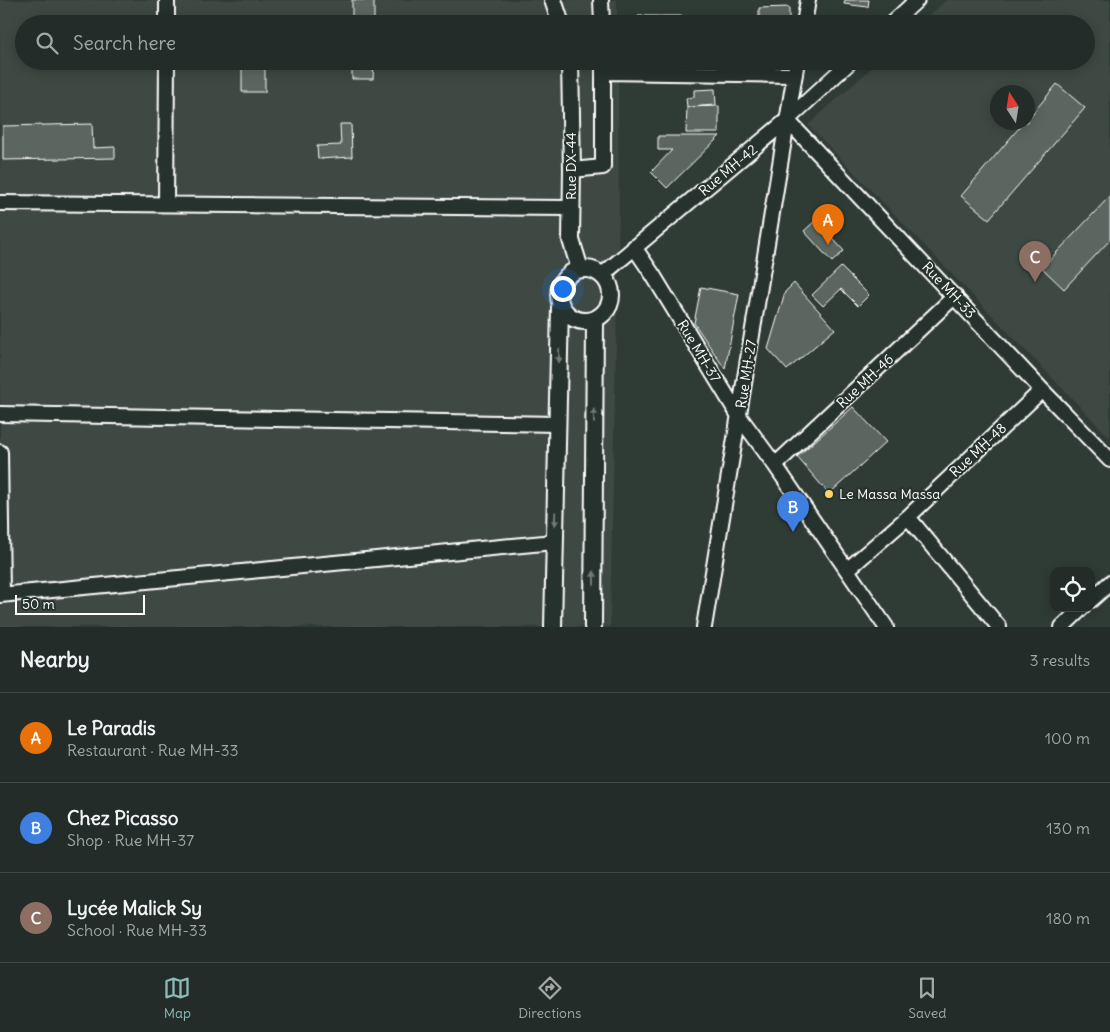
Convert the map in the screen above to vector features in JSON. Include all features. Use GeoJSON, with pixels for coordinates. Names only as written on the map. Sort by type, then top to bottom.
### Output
{"type":"FeatureCollection","features":[{"type":"Feature","properties":{"kind":"street"},"geometry":{"type":"LineString","coordinates":[[167,0],[167,15]]}},
{"type":"Feature","properties":{"kind":"street"},"geometry":{"type":"LineString","coordinates":[[553,0],[557,15]]}},
{"type":"Feature","properties":{"kind":"street"},"geometry":{"type":"LineString","coordinates":[[601,0],[602,15]]}},
{"type":"Feature","properties":{"kind":"street"},"geometry":{"type":"LineString","coordinates":[[806,15],[808,0]]}},
{"type":"Feature","properties":{"kind":"street"},"geometry":{"type":"LineString","coordinates":[[901,15],[917,0]]}},
{"type":"Feature","properties":{"kind":"street"},"geometry":{"type":"LineString","coordinates":[[166,204],[167,70]]}},
{"type":"Feature","properties":{"kind":"street","name":"Rue DX-44"},"geometry":{"type":"LineString","coordinates":[[570,70],[571,240],[580,269]]}},
{"type":"Feature","properties":{"kind":"street"},"geometry":{"type":"LineString","coordinates":[[572,170],[603,167],[603,70]]}},
{"type":"Feature","properties":{"kind":"street"},"geometry":{"type":"LineString","coordinates":[[688,70],[795,75]]}},
{"type":"Feature","properties":{"kind":"street","name":"Rue MH-27"},"geometry":{"type":"LineString","coordinates":[[704,627],[796,70]]}},
{"type":"Feature","properties":{"kind":"street","name":"Rue MH-42"},"geometry":{"type":"LineString","coordinates":[[602,276],[634,247],[787,120],[841,70]]}},
{"type":"Feature","properties":{"kind":"street","name":"Rue MH-33"},"geometry":{"type":"LineString","coordinates":[[787,120],[1110,460]]}},
{"type":"Feature","properties":{"kind":"street"},"geometry":{"type":"LineString","coordinates":[[0,203],[572,208]]}},
{"type":"Feature","properties":{"kind":"street","name":"Rue MH-37"},"geometry":{"type":"LineString","coordinates":[[634,247],[653,274],[739,416],[775,465],[886,627]]}},
{"type":"Feature","properties":{"kind":"street"},"geometry":{"type":"LineString","coordinates":[[553,627],[560,307],[558,294],[561,283],[569,274],[580,269],[593,270],[609,283],[610,304],[605,313],[594,320],[582,322],[575,320],[569,317],[560,307]]}},
{"type":"Feature","properties":{"kind":"street","name":"Rue MH-46"},"geometry":{"type":"LineString","coordinates":[[775,465],[954,296]]}},
{"type":"Feature","properties":{"kind":"street"},"geometry":{"type":"LineString","coordinates":[[594,320],[594,627]]}},
{"type":"Feature","properties":{"kind":"street","name":"Rue MH-48"},"geometry":{"type":"LineString","coordinates":[[847,570],[908,517],[1042,390]]}},
{"type":"Feature","properties":{"kind":"street"},"geometry":{"type":"LineString","coordinates":[[0,414],[558,424]]}},
{"type":"Feature","properties":{"kind":"street"},"geometry":{"type":"LineString","coordinates":[[0,452],[1,594],[554,542]]}},
{"type":"Feature","properties":{"kind":"street"},"geometry":{"type":"LineString","coordinates":[[908,517],[999,627]]}},
{"type":"Feature","properties":{"kind":"street"},"geometry":{"type":"LineString","coordinates":[[1095,596],[1110,583]]}},
{"type":"Feature","properties":{"kind":"street"},"geometry":{"type":"LineString","coordinates":[[1062,627],[1078,612]]}},
{"type":"Feature","properties":{"kind":"shaded area"},"geometry":{"type":"Polygon","coordinates":[[[0,0],[617,0],[617,15],[15,15],[15,70],[618,70],[619,210],[610,627],[0,627],[0,0]]]}},
{"type":"Feature","properties":{"kind":"shaded area"},"geometry":{"type":"Polygon","coordinates":[[[946,0],[1110,0],[1110,438],[808,125],[869,70],[1095,70],[1095,15],[930,15],[946,0]]]}},
{"type":"Feature","properties":{"kind":"building"},"geometry":{"type":"Polygon","coordinates":[[[352,0],[374,0],[374,15],[352,15],[352,0]]]}},
{"type":"Feature","properties":{"kind":"building"},"geometry":{"type":"Polygon","coordinates":[[[845,0],[869,0],[868,7],[844,4],[845,0]]]}},
{"type":"Feature","properties":{"kind":"building"},"geometry":{"type":"Polygon","coordinates":[[[789,7],[789,15],[759,15],[759,8],[789,7]]]}},
{"type":"Feature","properties":{"kind":"building"},"geometry":{"type":"Polygon","coordinates":[[[242,70],[265,70],[265,92],[242,92],[242,70]]]}},
{"type":"Feature","properties":{"kind":"building"},"geometry":{"type":"Polygon","coordinates":[[[352,70],[374,70],[373,79],[352,79],[352,70]]]}},
{"type":"Feature","properties":{"kind":"building"},"geometry":{"type":"Polygon","coordinates":[[[1057,84],[1085,108],[989,219],[961,196],[1017,130],[1035,130],[1035,111],[1057,84]]]}},
{"type":"Feature","properties":{"kind":"building"},"geometry":{"type":"Polygon","coordinates":[[[715,89],[716,105],[687,107],[686,98],[694,97],[694,90],[715,89]]]}},
{"type":"Feature","properties":{"kind":"building"},"geometry":{"type":"Polygon","coordinates":[[[719,106],[719,133],[686,133],[687,107],[719,106]]]}},
{"type":"Feature","properties":{"kind":"building"},"geometry":{"type":"Polygon","coordinates":[[[92,124],[93,148],[115,147],[115,158],[3,160],[3,126],[92,124]]]}},
{"type":"Feature","properties":{"kind":"building"},"geometry":{"type":"Polygon","coordinates":[[[340,124],[351,124],[352,157],[318,159],[317,146],[341,145],[340,124]]]}},
{"type":"Feature","properties":{"kind":"building"},"geometry":{"type":"Polygon","coordinates":[[[658,136],[720,136],[667,188],[651,172],[672,150],[658,150],[658,136]]]}},
{"type":"Feature","properties":{"kind":"building"},"geometry":{"type":"Polygon","coordinates":[[[1110,196],[1110,240],[1064,289],[1042,268],[1110,196]]]}},
{"type":"Feature","properties":{"kind":"building"},"geometry":{"type":"Polygon","coordinates":[[[816,220],[844,251],[832,262],[804,231],[816,220]]]}},
{"type":"Feature","properties":{"kind":"building"},"geometry":{"type":"Polygon","coordinates":[[[841,267],[869,295],[858,306],[841,289],[823,306],[812,295],[841,267]]]}},
{"type":"Feature","properties":{"kind":"building"},"geometry":{"type":"Polygon","coordinates":[[[794,283],[835,329],[787,370],[768,349],[785,292],[794,283]]]}},
{"type":"Feature","properties":{"kind":"building"},"geometry":{"type":"Polygon","coordinates":[[[701,287],[739,294],[725,369],[694,323],[701,287]]]}},
{"type":"Feature","properties":{"kind":"building"},"geometry":{"type":"Polygon","coordinates":[[[853,407],[886,442],[829,494],[797,457],[853,407]]]}},
{"type":"Feature","properties":{"kind":"place","name":"Le Paradis"},"geometry":{"type":"Point","coordinates":[828,245]}},
{"type":"Feature","properties":{"kind":"place","name":"Lycée Malick Sy"},"geometry":{"type":"Point","coordinates":[1035,282]}},
{"type":"Feature","properties":{"kind":"place","name":"Le Massa Massa"},"geometry":{"type":"Point","coordinates":[829,494]}},
{"type":"Feature","properties":{"kind":"place","name":"Chez Picasso"},"geometry":{"type":"Point","coordinates":[793,532]}}]}
